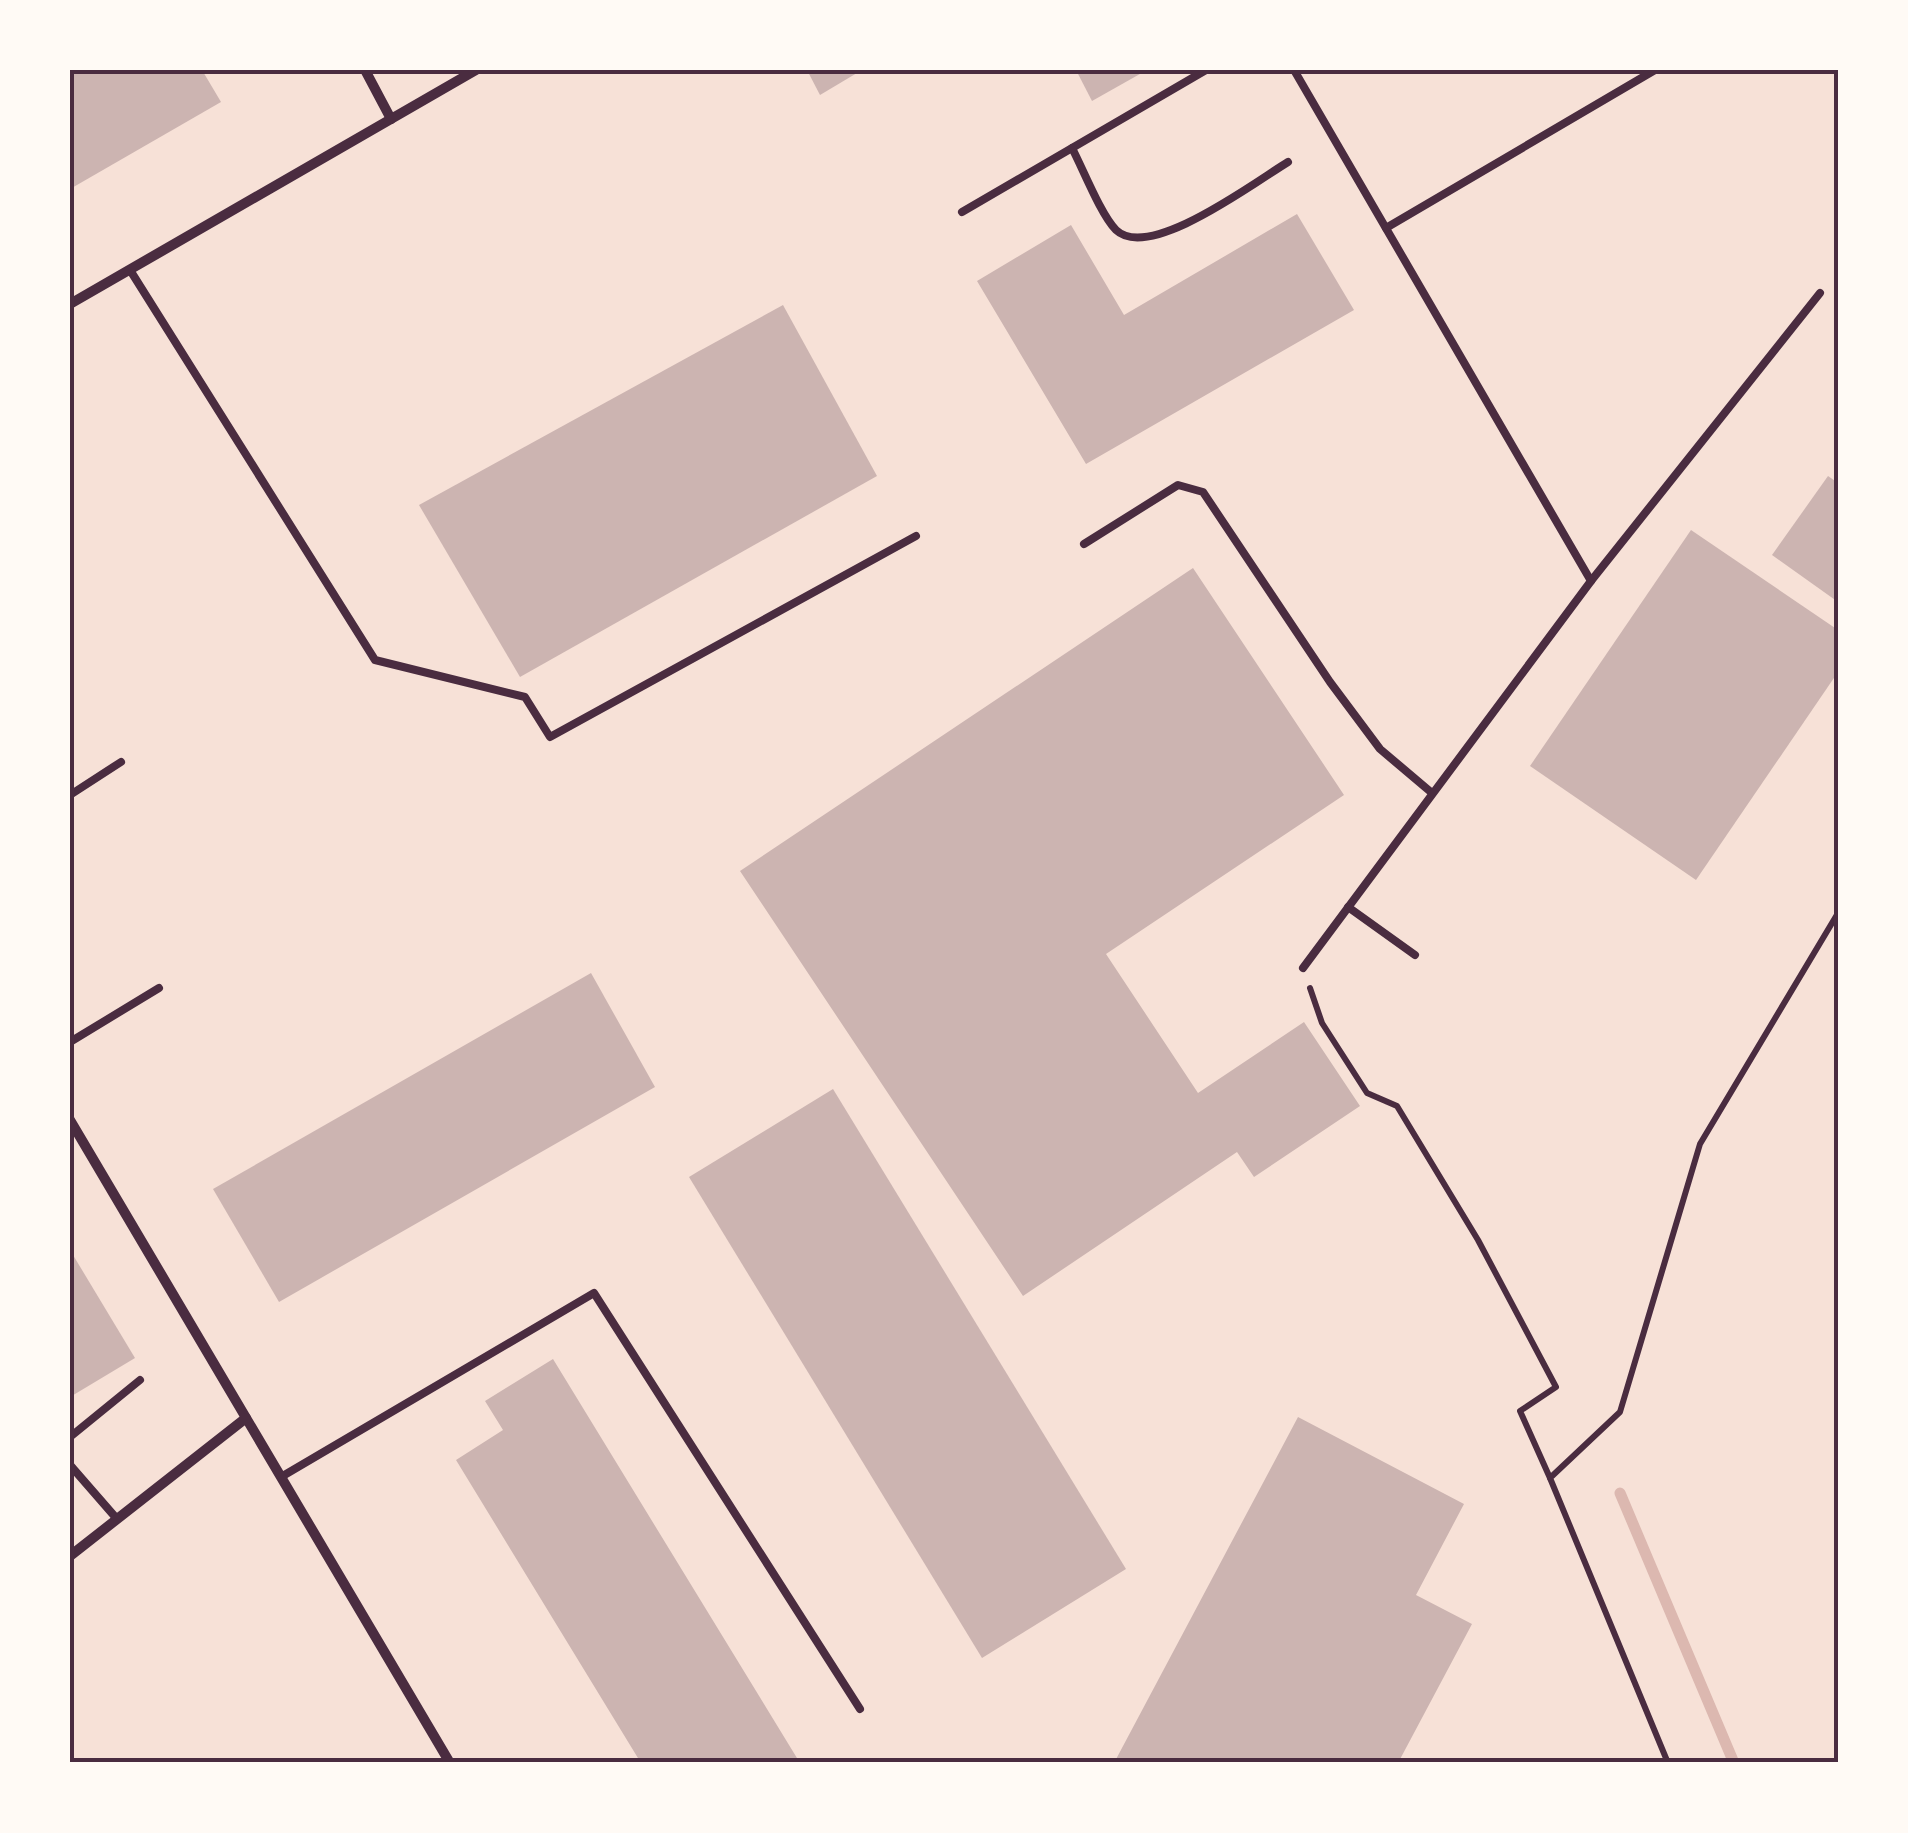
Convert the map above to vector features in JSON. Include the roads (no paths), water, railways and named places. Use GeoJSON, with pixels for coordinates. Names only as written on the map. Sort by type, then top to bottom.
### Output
{"type":"FeatureCollection","features":[{"type":"Feature","properties":{"kind":"street"},"geometry":{"type":"LineString","coordinates":[[365,70],[391,119]]}},
{"type":"Feature","properties":{"kind":"street"},"geometry":{"type":"LineString","coordinates":[[70,304],[476,70]]}},
{"type":"Feature","properties":{"kind":"street"},"geometry":{"type":"LineString","coordinates":[[70,1120],[450,1763]]}},
{"type":"Feature","properties":{"kind":"street"},"geometry":{"type":"LineString","coordinates":[[70,1556],[246,1418]]}},
{"type":"Feature","properties":{"kind":"lane"},"geometry":{"type":"LineString","coordinates":[[962,212],[1206,70]]}},
{"type":"Feature","properties":{"kind":"lane"},"geometry":{"type":"LineString","coordinates":[[1294,70],[1591,581]]}},
{"type":"Feature","properties":{"kind":"lane"},"geometry":{"type":"LineString","coordinates":[[1386,228],[1655,70]]}},
{"type":"Feature","properties":{"kind":"lane"},"geometry":{"type":"LineString","coordinates":[[1072,148],[1116,230],[1136,240],[1161,237],[1288,162]]}},
{"type":"Feature","properties":{"kind":"lane"},"geometry":{"type":"LineString","coordinates":[[130,270],[374,660],[526,696],[550,737],[916,536]]}},
{"type":"Feature","properties":{"kind":"lane"},"geometry":{"type":"LineString","coordinates":[[1302,968],[1591,581],[1820,293]]}},
{"type":"Feature","properties":{"kind":"lane"},"geometry":{"type":"LineString","coordinates":[[1084,544],[1178,485],[1203,492],[1330,682],[1380,749],[1432,793]]}},
{"type":"Feature","properties":{"kind":"lane"},"geometry":{"type":"LineString","coordinates":[[70,795],[122,762]]}},
{"type":"Feature","properties":{"kind":"lane"},"geometry":{"type":"LineString","coordinates":[[1348,907],[1416,956]]}},
{"type":"Feature","properties":{"kind":"lane"},"geometry":{"type":"LineString","coordinates":[[70,1042],[158,988]]}},
{"type":"Feature","properties":{"kind":"lane"},"geometry":{"type":"LineString","coordinates":[[281,1477],[594,1293],[860,1710]]}},
{"type":"Feature","properties":{"kind":"lane"},"geometry":{"type":"LineString","coordinates":[[70,1436],[140,1380]]}},
{"type":"Feature","properties":{"kind":"lane"},"geometry":{"type":"LineString","coordinates":[[70,1465],[116,1520]]}},
{"type":"Feature","properties":{"kind":"waterway"},"geometry":{"type":"LineString","coordinates":[[1620,1493],[1734,1763]]}}]}
